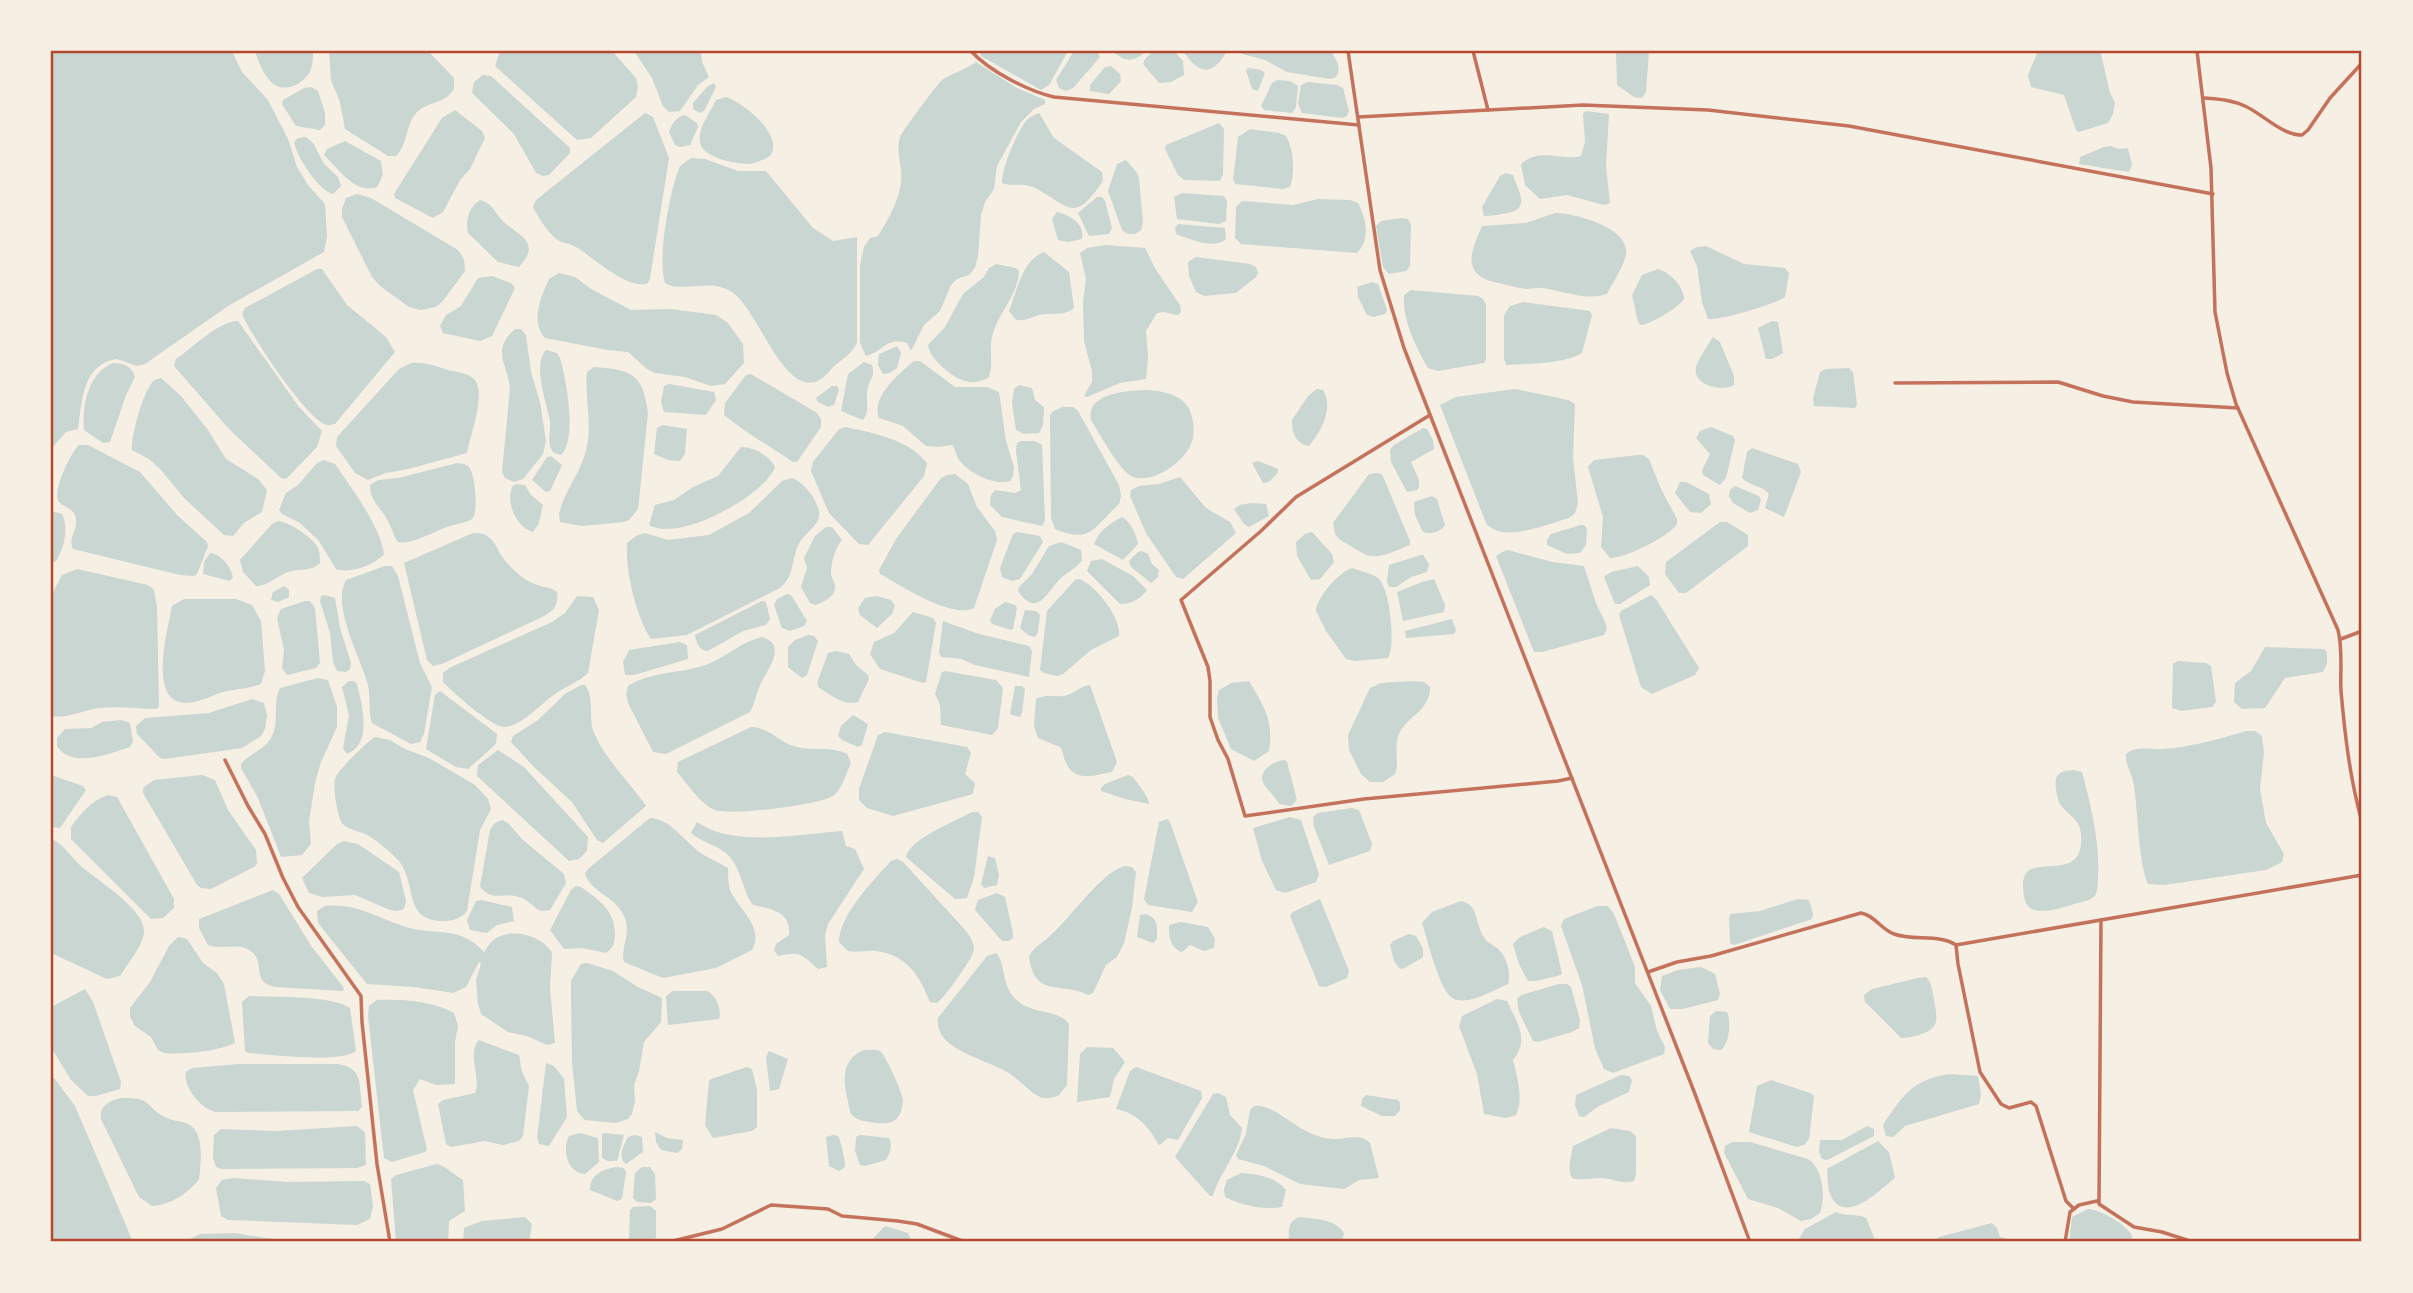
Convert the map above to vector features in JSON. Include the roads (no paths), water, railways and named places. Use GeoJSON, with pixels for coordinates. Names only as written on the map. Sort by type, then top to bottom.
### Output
{"type":"FeatureCollection","features":[{"type":"Feature","properties":{"kind":"street"},"geometry":{"type":"LineString","coordinates":[[971,51],[978,59],[1023,86],[1039,94],[1054,97],[1359,125]]}},
{"type":"Feature","properties":{"kind":"street"},"geometry":{"type":"LineString","coordinates":[[1348,51],[1380,270],[1404,348],[1648,972],[1750,1242]]}},
{"type":"Feature","properties":{"kind":"street"},"geometry":{"type":"LineString","coordinates":[[1473,51],[1488,110]]}},
{"type":"Feature","properties":{"kind":"street"},"geometry":{"type":"LineString","coordinates":[[2197,51],[2213,194],[2215,312],[2221,351],[2238,408],[2340,639],[2341,683],[2349,766],[2362,822]]}},
{"type":"Feature","properties":{"kind":"street"},"geometry":{"type":"LineString","coordinates":[[2204,99],[2235,102],[2255,111],[2291,134],[2302,135],[2330,98],[2362,63]]}},
{"type":"Feature","properties":{"kind":"street"},"geometry":{"type":"LineString","coordinates":[[1358,117],[1602,104],[1708,110],[1849,127],[2213,194]]}},
{"type":"Feature","properties":{"kind":"street"},"geometry":{"type":"LineString","coordinates":[[1895,383],[2058,382],[2133,402],[2238,408]]}},
{"type":"Feature","properties":{"kind":"street"},"geometry":{"type":"LineString","coordinates":[[1430,415],[1293,499],[1261,531],[1181,600],[1208,667],[1210,717],[1228,758],[1245,816],[1364,799],[1572,778]]}},
{"type":"Feature","properties":{"kind":"street"},"geometry":{"type":"LineString","coordinates":[[2340,639],[2362,631]]}},
{"type":"Feature","properties":{"kind":"street"},"geometry":{"type":"LineString","coordinates":[[225,760],[265,835],[298,907],[361,996],[377,1164],[390,1242]]}},
{"type":"Feature","properties":{"kind":"street"},"geometry":{"type":"LineString","coordinates":[[1648,972],[1861,913],[1867,914],[1884,929],[1897,935],[1946,941],[1956,945],[2362,876]]}},
{"type":"Feature","properties":{"kind":"street"},"geometry":{"type":"LineString","coordinates":[[2101,920],[2098,1201],[2105,1210],[2134,1227],[2193,1242]]}},
{"type":"Feature","properties":{"kind":"street"},"geometry":{"type":"LineString","coordinates":[[1956,945],[1983,1080],[2001,1104],[2009,1108],[2031,1102],[2036,1106],[2066,1201],[2073,1208]]}},
{"type":"Feature","properties":{"kind":"street"},"geometry":{"type":"LineString","coordinates":[[2065,1242],[2067,1217],[2073,1208],[2098,1201]]}},
{"type":"Feature","properties":{"kind":"street"},"geometry":{"type":"LineString","coordinates":[[669,1242],[722,1229],[771,1205],[828,1209],[842,1216],[916,1224],[965,1242]]}}]}
